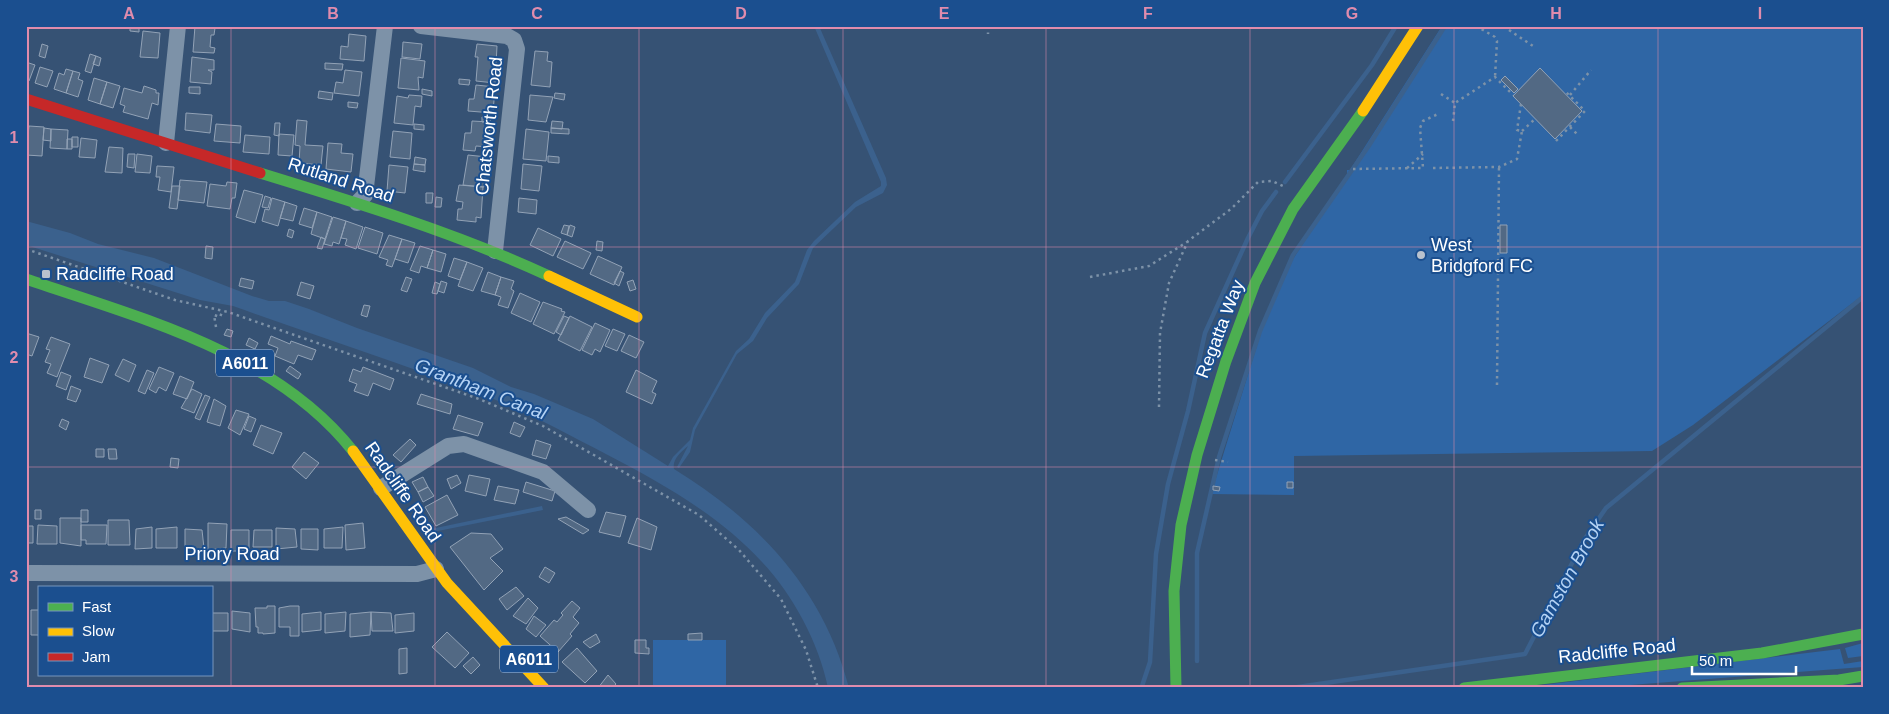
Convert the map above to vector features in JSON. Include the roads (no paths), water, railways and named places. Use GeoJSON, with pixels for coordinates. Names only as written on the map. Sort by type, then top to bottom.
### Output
{"type":"FeatureCollection","features":[{"type":"Feature","properties":{"kind":"main road","name":"Regatta Way"},"geometry":{"type":"LineString","coordinates":[[1176,688],[1174,591],[1181,525],[1189,483],[1223,367],[1255,283],[1294,209],[1330,155],[1380,89],[1418,26]]}},
{"type":"Feature","properties":{"kind":"main road","name":"Rutland Road"},"geometry":{"type":"LineString","coordinates":[[26,98],[357,203],[495,251],[637,317]]}},
{"type":"Feature","properties":{"kind":"main road","name":"Radcliffe Road"},"geometry":{"type":"LineString","coordinates":[[26,279],[186,334],[248,364],[316,412],[357,454],[436,569],[544,688]]}},
{"type":"Feature","properties":{"kind":"main road","name":"Radcliffe Road"},"geometry":{"type":"LineString","coordinates":[[493,633],[534,662],[555,681]]}},
{"type":"Feature","properties":{"kind":"main road","name":"Radcliffe Road"},"geometry":{"type":"LineString","coordinates":[[1464,688],[1547,676],[1794,648],[1863,634]]}},
{"type":"Feature","properties":{"kind":"main road"},"geometry":{"type":"LineString","coordinates":[[1682,688],[1840,684],[1863,676]]}},
{"type":"Feature","properties":{"kind":"street"},"geometry":{"type":"LineString","coordinates":[[166,143],[178,26]]}},
{"type":"Feature","properties":{"kind":"street"},"geometry":{"type":"LineString","coordinates":[[357,203],[365,195],[385,26]]}},
{"type":"Feature","properties":{"kind":"street","name":"Chatsworth Road"},"geometry":{"type":"LineString","coordinates":[[421,26],[507,36],[514,40],[518,50],[495,251]]}},
{"type":"Feature","properties":{"kind":"street"},"geometry":{"type":"LineString","coordinates":[[381,488],[448,446],[464,444],[542,472],[588,510]]}},
{"type":"Feature","properties":{"kind":"street","name":"Priory Road"},"geometry":{"type":"LineString","coordinates":[[26,573],[417,574],[436,569]]}},
{"type":"Feature","properties":{"kind":"water","name":"Grantham Canal"},"geometry":{"type":"Polygon","coordinates":[[[814,26],[819,26],[886,178],[887,185],[883,193],[856,207],[813,248],[799,284],[767,318],[753,341],[737,354],[695,430],[690,452],[679,468],[677,467],[688,446],[674,462],[674,469],[734,511],[784,561],[805,589],[823,620],[838,653],[849,688],[828,688],[818,654],[803,620],[784,589],[745,545],[727,529],[688,501],[625,464],[526,413],[494,399],[386,359],[233,306],[200,300],[26,245],[26,221],[70,233],[98,244],[154,258],[252,296],[269,301],[285,301],[309,309],[357,328],[473,368],[511,387],[534,394],[593,419],[668,466],[673,457],[690,440],[693,428],[736,351],[749,339],[765,313],[795,282],[807,250],[855,202],[881,186],[881,182],[814,26]]]}},
{"type":"Feature","properties":{"kind":"water"},"geometry":{"type":"Polygon","coordinates":[[[542,506],[543,510],[428,533],[426,530],[542,506]]]}},
{"type":"Feature","properties":{"kind":"waterway"},"geometry":{"type":"LineString","coordinates":[[1285,182],[1372,65],[1396,26]]}},
{"type":"Feature","properties":{"kind":"waterway"},"geometry":{"type":"LineString","coordinates":[[1197,661],[1197,553],[1219,457],[1260,331],[1293,255],[1368,147],[1445,26]]}},
{"type":"Feature","properties":{"kind":"waterway"},"geometry":{"type":"LineString","coordinates":[[1139,688],[1142,686],[1150,662],[1156,554],[1168,484],[1188,411],[1205,333],[1248,238],[1262,211],[1276,192]]}},
{"type":"Feature","properties":{"kind":"waterway","name":"Gamston Brook"},"geometry":{"type":"LineString","coordinates":[[1291,688],[1525,654],[1584,540],[1606,508],[1863,297]]}},
{"type":"Feature","properties":{"kind":"place","name":"West Bridgford FC"},"geometry":{"type":"Point","coordinates":[1421,255]}},
{"type":"Feature","properties":{"kind":"place","name":"Radcliffe Road"},"geometry":{"type":"Point","coordinates":[46,274]}}]}
